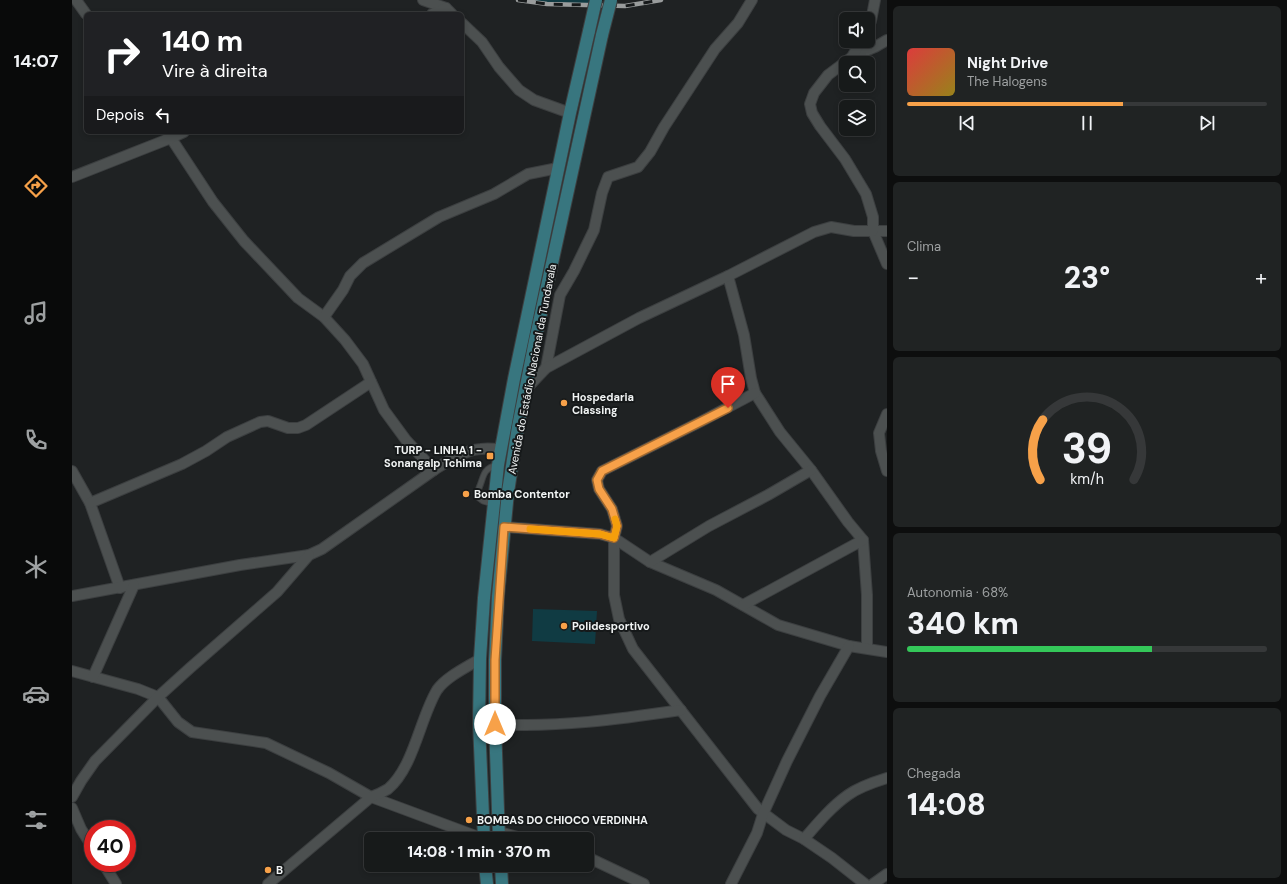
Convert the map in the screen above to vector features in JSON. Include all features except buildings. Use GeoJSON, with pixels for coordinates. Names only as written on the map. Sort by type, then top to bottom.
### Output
{"type":"FeatureCollection","features":[{"type":"Feature","properties":{"kind":"street"},"geometry":{"type":"LineString","coordinates":[[76,0],[85,12]]}},
{"type":"Feature","properties":{"kind":"street"},"geometry":{"type":"LineString","coordinates":[[423,0],[449,11]]}},
{"type":"Feature","properties":{"kind":"street","name":"Avenida do Estádio Nacional da Tundavala"},"geometry":{"type":"LineString","coordinates":[[484,832],[479,723],[480,660],[484,598],[500,449],[558,168],[596,0]]}},
{"type":"Feature","properties":{"kind":"street","name":"Avenida do Estádio Nacional da Tundavala"},"geometry":{"type":"LineString","coordinates":[[499,832],[495,724],[495,660],[504,527],[512,462],[525,390],[610,0]]}},
{"type":"Feature","properties":{"kind":"street"},"geometry":{"type":"LineString","coordinates":[[546,368],[560,295],[574,271],[594,230],[602,193],[608,177],[638,167],[650,152],[664,127],[715,49],[738,23],[752,0]]}},
{"type":"Feature","properties":{"kind":"street"},"geometry":{"type":"LineString","coordinates":[[873,12],[875,0]]}},
{"type":"Feature","properties":{"kind":"street"},"geometry":{"type":"LineString","coordinates":[[464,25],[482,42],[499,67],[520,90],[534,100],[570,113]]}},
{"type":"Feature","properties":{"kind":"street"},"geometry":{"type":"LineString","coordinates":[[854,56],[887,40]]}},
{"type":"Feature","properties":{"kind":"street"},"geometry":{"type":"LineString","coordinates":[[839,67],[828,75],[814,93],[810,104],[812,113],[845,159],[866,194],[873,217],[873,231],[887,264]]}},
{"type":"Feature","properties":{"kind":"street"},"geometry":{"type":"LineString","coordinates":[[72,177],[169,135],[213,202],[244,241],[298,298],[324,317],[345,340],[363,364],[384,410],[406,440],[434,470]]}},
{"type":"Feature","properties":{"kind":"street"},"geometry":{"type":"LineString","coordinates":[[324,317],[344,290],[350,276],[363,263],[439,217],[494,194],[528,174],[558,168]]}},
{"type":"Feature","properties":{"kind":"street"},"geometry":{"type":"LineString","coordinates":[[525,390],[546,368],[639,318],[728,276],[814,232],[830,227],[854,231],[887,231]]}},
{"type":"Feature","properties":{"kind":"street"},"geometry":{"type":"LineString","coordinates":[[728,276],[744,335],[750,378],[755,393],[780,432],[811,470],[848,522],[863,540],[867,595],[867,648]]}},
{"type":"Feature","properties":{"kind":"street"},"geometry":{"type":"LineString","coordinates":[[90,503],[182,464],[206,451],[227,437],[260,422],[268,421],[288,428],[298,428],[306,425],[371,382]]}},
{"type":"Feature","properties":{"kind":"street"},"geometry":{"type":"LineString","coordinates":[[755,393],[602,471],[597,480],[599,489],[612,509],[617,526],[614,538],[614,596],[619,620],[633,649],[749,799],[763,814],[832,858],[865,884]]}},
{"type":"Feature","properties":{"kind":"street"},"geometry":{"type":"LineString","coordinates":[[887,414],[879,433],[881,451],[887,471]]}},
{"type":"Feature","properties":{"kind":"street"},"geometry":{"type":"LineString","coordinates":[[72,596],[247,564],[309,555],[322,549],[434,470],[466,453],[480,449],[500,449]]}},
{"type":"Feature","properties":{"kind":"street"},"geometry":{"type":"LineString","coordinates":[[650,562],[709,526],[768,495],[811,470]]}},
{"type":"Feature","properties":{"kind":"street"},"geometry":{"type":"LineString","coordinates":[[72,471],[90,503],[120,588]]}},
{"type":"Feature","properties":{"kind":"street"},"geometry":{"type":"LineString","coordinates":[[504,527],[600,534],[614,538],[650,562],[716,590],[778,625],[849,646],[887,652]]}},
{"type":"Feature","properties":{"kind":"street"},"geometry":{"type":"LineString","coordinates":[[743,605],[863,540]]}},
{"type":"Feature","properties":{"kind":"street"},"geometry":{"type":"LineString","coordinates":[[72,797],[95,761],[158,698],[227,634],[277,592],[309,555]]}},
{"type":"Feature","properties":{"kind":"street"},"geometry":{"type":"LineString","coordinates":[[93,677],[134,585]]}},
{"type":"Feature","properties":{"kind":"street"},"geometry":{"type":"LineString","coordinates":[[731,884],[757,833],[763,814],[790,754],[820,696],[849,646]]}},
{"type":"Feature","properties":{"kind":"street"},"geometry":{"type":"LineString","coordinates":[[268,884],[371,797],[387,789],[400,776],[438,689],[454,675],[480,660]]}},
{"type":"Feature","properties":{"kind":"street"},"geometry":{"type":"LineString","coordinates":[[72,671],[138,690],[158,698],[178,722],[192,732],[266,743],[329,773],[371,797],[465,832]]}},
{"type":"Feature","properties":{"kind":"street"},"geometry":{"type":"LineString","coordinates":[[495,724],[527,726],[609,721],[681,710]]}},
{"type":"Feature","properties":{"kind":"street"},"geometry":{"type":"LineString","coordinates":[[804,840],[824,817],[848,795],[873,782],[887,778]]}},
{"type":"Feature","properties":{"kind":"street"},"geometry":{"type":"LineString","coordinates":[[72,808],[84,834]]}},
{"type":"Feature","properties":{"kind":"street"},"geometry":{"type":"LineString","coordinates":[[594,860],[644,884]]}},
{"type":"Feature","properties":{"kind":"street"},"geometry":{"type":"LineString","coordinates":[[109,872],[116,884]]}},
{"type":"Feature","properties":{"kind":"street"},"geometry":{"type":"LineString","coordinates":[[486,872],[487,884]]}},
{"type":"Feature","properties":{"kind":"street"},"geometry":{"type":"LineString","coordinates":[[501,872],[502,884]]}},
{"type":"Feature","properties":{"kind":"street"},"geometry":{"type":"LineString","coordinates":[[873,884],[887,874]]}},
{"type":"Feature","properties":{"kind":"lane"},"geometry":{"type":"LineString","coordinates":[[479,488],[482,476],[486,470],[492,466],[498,465]]}},
{"type":"Feature","properties":{"kind":"lane"},"geometry":{"type":"LineString","coordinates":[[479,498],[493,504]]}},
{"type":"Feature","properties":{"kind":"shaded area"},"geometry":{"type":"Polygon","coordinates":[[[518,0],[589,0],[588,6],[547,4],[518,0]]]}},
{"type":"Feature","properties":{"kind":"shaded area","name":"Polidesportivo"},"geometry":{"type":"Polygon","coordinates":[[[533,609],[597,611],[595,644],[532,641],[533,609]]]}},
{"type":"Feature","properties":{"kind":"railway"},"geometry":{"type":"LineString","coordinates":[[518,0],[547,4],[625,6],[661,0]]}},
{"type":"Feature","properties":{"kind":"slow traffic"},"geometry":{"type":"LineString","coordinates":[[530,529],[600,534],[614,538],[617,526],[615,519]]}},
{"type":"Feature","properties":{"kind":"place","name":"Hospedaria Classing"},"geometry":{"type":"Point","coordinates":[564,403]}},
{"type":"Feature","properties":{"kind":"place","name":"TURP - LINHA 1 - Sonangalp Tchima"},"geometry":{"type":"Point","coordinates":[490,456]}},
{"type":"Feature","properties":{"kind":"place","name":"Bomba Contentor"},"geometry":{"type":"Point","coordinates":[466,494]}},
{"type":"Feature","properties":{"kind":"place","name":"Polidesportivo"},"geometry":{"type":"Point","coordinates":[564,626]}},
{"type":"Feature","properties":{"kind":"place","name":"BOMBAS DO CHIOCO VERDINHA"},"geometry":{"type":"Point","coordinates":[469,820]}},
{"type":"Feature","properties":{"kind":"place","name":"B"},"geometry":{"type":"Point","coordinates":[268,870]}},
{"type":"Feature","properties":{"kind":"route"},"geometry":{"type":"LineString","coordinates":[[495,724],[495,660],[498,596],[504,527],[600,534],[614,538],[617,526],[612,509],[599,489],[597,480],[602,471],[728,408]]}}]}
